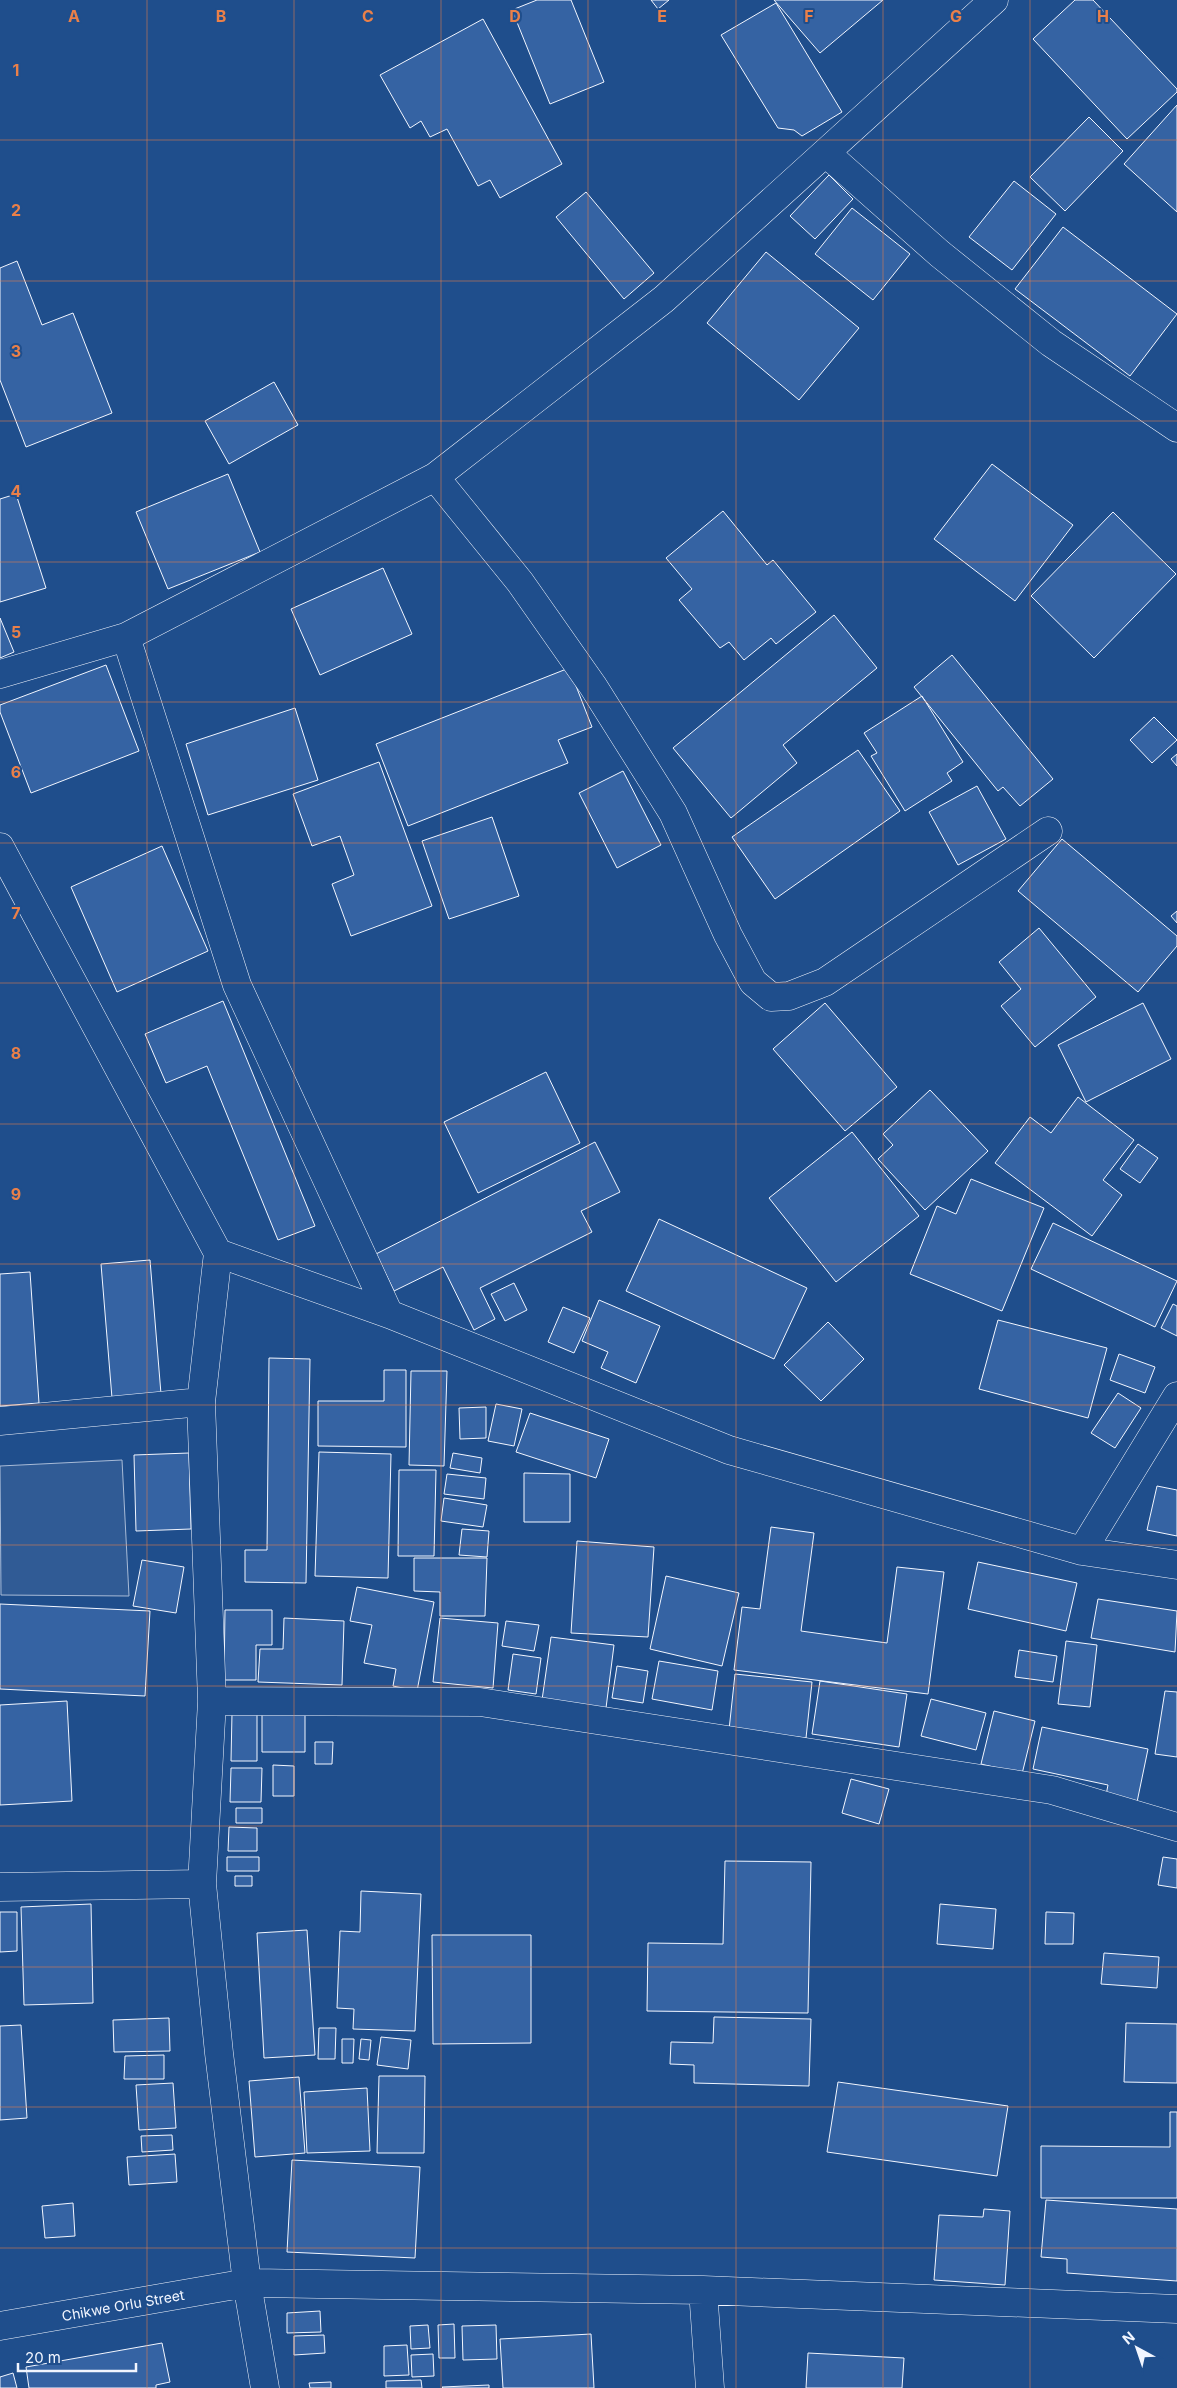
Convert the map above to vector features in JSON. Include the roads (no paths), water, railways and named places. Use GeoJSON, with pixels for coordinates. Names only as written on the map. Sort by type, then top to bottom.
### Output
{"type":"FeatureCollection","features":[{"type":"Feature","properties":{"kind":"street"},"geometry":{"type":"LineString","coordinates":[[0,674],[126,637],[435,477],[664,299],[827,154],[994,0]]}},
{"type":"Feature","properties":{"kind":"street"},"geometry":{"type":"LineString","coordinates":[[827,154],[940,254],[1051,343],[1177,428]]}},
{"type":"Feature","properties":{"kind":"street"},"geometry":{"type":"LineString","coordinates":[[435,477],[520,582],[593,686],[674,812],[728,935],[753,982],[771,997],[789,996],[825,982],[1048,831]]}},
{"type":"Feature","properties":{"kind":"street"},"geometry":{"type":"LineString","coordinates":[[126,637],[237,985],[389,1314]]}},
{"type":"Feature","properties":{"kind":"street"},"geometry":{"type":"LineString","coordinates":[[0,847],[218,1253],[201,1402],[212,1701],[202,1884],[219,2053],[247,2283],[265,2388]]}},
{"type":"Feature","properties":{"kind":"street"},"geometry":{"type":"LineString","coordinates":[[218,1253],[389,1314],[729,1450],[1082,1551],[1177,1565]]}},
{"type":"Feature","properties":{"kind":"street"},"geometry":{"type":"LineString","coordinates":[[1082,1551],[1177,1396]]}},
{"type":"Feature","properties":{"kind":"street"},"geometry":{"type":"LineString","coordinates":[[0,1421],[201,1402]]}},
{"type":"Feature","properties":{"kind":"street"},"geometry":{"type":"LineString","coordinates":[[212,1701],[480,1702],[1052,1790],[1177,1827]]}},
{"type":"Feature","properties":{"kind":"street"},"geometry":{"type":"LineString","coordinates":[[0,1887],[202,1884]]}},
{"type":"Feature","properties":{"kind":"street","name":"Chikwe Orlu Street"},"geometry":{"type":"LineString","coordinates":[[0,2326],[247,2283],[703,2290],[1177,2309]]}},
{"type":"Feature","properties":{"kind":"street"},"geometry":{"type":"LineString","coordinates":[[703,2290],[710,2388]]}}]}
